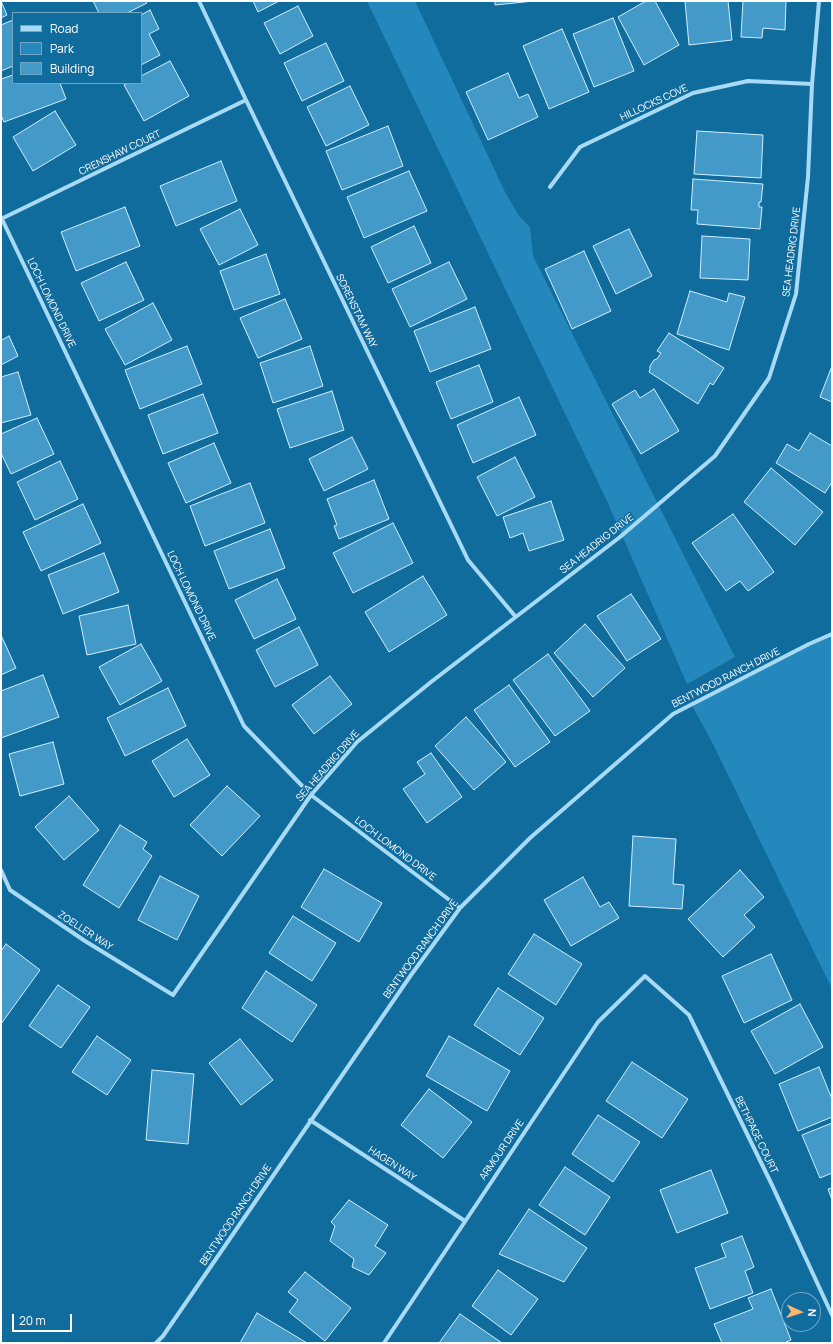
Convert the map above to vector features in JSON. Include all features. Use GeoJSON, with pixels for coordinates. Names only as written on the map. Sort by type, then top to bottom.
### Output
{"type":"FeatureCollection","features":[{"type":"Feature","properties":{"kind":"street","name":"SORENSTAM WAY"},"geometry":{"type":"LineString","coordinates":[[199,1],[468,560],[515,616]]}},
{"type":"Feature","properties":{"kind":"street","name":"SEA HEADRIG DRIVE"},"geometry":{"type":"LineString","coordinates":[[173,995],[311,795],[358,742],[515,616],[620,537],[715,456],[769,378],[796,294],[808,177],[812,84],[818,1]]}},
{"type":"Feature","properties":{"kind":"street","name":"HILLOCKS COVE"},"geometry":{"type":"LineString","coordinates":[[550,187],[580,147],[693,93],[748,81],[812,84]]}},
{"type":"Feature","properties":{"kind":"street","name":"CRENSHAW COURT"},"geometry":{"type":"LineString","coordinates":[[1,218],[246,100]]}},
{"type":"Feature","properties":{"kind":"street","name":"LOCH LOMOND DRIVE"},"geometry":{"type":"LineString","coordinates":[[1,218],[244,726],[311,795],[460,908]]}},
{"type":"Feature","properties":{"kind":"street","name":"BENTWOOD RANCH DRIVE"},"geometry":{"type":"LineString","coordinates":[[156,1343],[411,975],[460,908],[530,838],[673,714],[832,634]]}},
{"type":"Feature","properties":{"kind":"street","name":"ZOELLER WAY"},"geometry":{"type":"LineString","coordinates":[[1,870],[10,890],[85,941],[173,995]]}},
{"type":"Feature","properties":{"kind":"street","name":"ARMOUR DRIVE"},"geometry":{"type":"LineString","coordinates":[[384,1343],[598,1022],[645,976]]}},
{"type":"Feature","properties":{"kind":"street","name":"BETHPAGE COURT"},"geometry":{"type":"LineString","coordinates":[[645,976],[689,1015],[772,1185],[832,1315]]}},
{"type":"Feature","properties":{"kind":"street","name":"HAGEN WAY"},"geometry":{"type":"LineString","coordinates":[[310,1120],[465,1221]]}},
{"type":"Feature","properties":{"kind":"green space"},"geometry":{"type":"Polygon","coordinates":[[[367,1],[415,1],[505,192],[519,216],[530,227],[533,256],[735,657],[687,684],[607,501],[367,1]]]}},
{"type":"Feature","properties":{"kind":"green space"},"geometry":{"type":"Polygon","coordinates":[[[832,634],[832,989],[711,740],[691,704],[832,634]]]}},
{"type":"Feature","properties":{"kind":"building"},"geometry":{"type":"Polygon","coordinates":[[[1,1],[7,15],[1,18],[1,1]]]}},
{"type":"Feature","properties":{"kind":"building"},"geometry":{"type":"Polygon","coordinates":[[[93,1],[146,1],[147,3],[129,12],[98,12],[93,1]]]}},
{"type":"Feature","properties":{"kind":"building"},"geometry":{"type":"Polygon","coordinates":[[[253,1],[279,1],[258,12],[253,1]]]}},
{"type":"Feature","properties":{"kind":"building"},"geometry":{"type":"Polygon","coordinates":[[[495,1],[534,1],[495,5],[495,1]]]}},
{"type":"Feature","properties":{"kind":"building"},"geometry":{"type":"Polygon","coordinates":[[[646,1],[655,1],[679,45],[644,65],[618,17],[646,1]]]}},
{"type":"Feature","properties":{"kind":"building"},"geometry":{"type":"Polygon","coordinates":[[[685,1],[728,1],[732,40],[689,45],[685,1]]]}},
{"type":"Feature","properties":{"kind":"building"},"geometry":{"type":"Polygon","coordinates":[[[743,1],[786,1],[785,30],[763,28],[762,38],[741,37],[743,1]]]}},
{"type":"Feature","properties":{"kind":"building"},"geometry":{"type":"Polygon","coordinates":[[[298,6],[313,36],[280,54],[264,23],[298,6]]]}},
{"type":"Feature","properties":{"kind":"building"},"geometry":{"type":"Polygon","coordinates":[[[150,10],[159,29],[149,34],[160,55],[142,64],[142,14],[150,10]]]}},
{"type":"Feature","properties":{"kind":"building"},"geometry":{"type":"Polygon","coordinates":[[[613,18],[634,71],[594,87],[573,34],[613,18]]]}},
{"type":"Feature","properties":{"kind":"building"},"geometry":{"type":"Polygon","coordinates":[[[12,20],[12,66],[1,71],[1,25],[12,20]]]}},
{"type":"Feature","properties":{"kind":"building"},"geometry":{"type":"Polygon","coordinates":[[[562,29],[589,92],[549,109],[523,46],[562,29]]]}},
{"type":"Feature","properties":{"kind":"building"},"geometry":{"type":"Polygon","coordinates":[[[326,43],[344,81],[302,101],[284,63],[326,43]]]}},
{"type":"Feature","properties":{"kind":"building"},"geometry":{"type":"Polygon","coordinates":[[[170,61],[189,96],[144,121],[124,85],[142,84],[142,75],[170,61]]]}},
{"type":"Feature","properties":{"kind":"building"},"geometry":{"type":"Polygon","coordinates":[[[508,73],[519,98],[528,94],[538,117],[488,140],[466,92],[508,73]]]}},
{"type":"Feature","properties":{"kind":"building"},"geometry":{"type":"Polygon","coordinates":[[[12,75],[12,84],[60,84],[66,99],[4,122],[1,115],[1,79],[12,75]]]}},
{"type":"Feature","properties":{"kind":"building"},"geometry":{"type":"Polygon","coordinates":[[[350,86],[369,125],[326,146],[307,107],[350,86]]]}},
{"type":"Feature","properties":{"kind":"building"},"geometry":{"type":"Polygon","coordinates":[[[55,111],[76,145],[33,171],[13,137],[55,111]]]}},
{"type":"Feature","properties":{"kind":"building"},"geometry":{"type":"Polygon","coordinates":[[[388,126],[403,166],[342,190],[326,151],[388,126]]]}},
{"type":"Feature","properties":{"kind":"building"},"geometry":{"type":"Polygon","coordinates":[[[697,131],[763,135],[761,178],[694,174],[697,131]]]}},
{"type":"Feature","properties":{"kind":"building"},"geometry":{"type":"Polygon","coordinates":[[[221,161],[237,201],[176,226],[160,186],[221,161]]]}},
{"type":"Feature","properties":{"kind":"building"},"geometry":{"type":"Polygon","coordinates":[[[409,171],[427,211],[364,238],[347,197],[409,171]]]}},
{"type":"Feature","properties":{"kind":"building"},"geometry":{"type":"Polygon","coordinates":[[[693,179],[763,184],[761,202],[759,202],[759,207],[762,207],[760,229],[697,224],[698,210],[691,210],[693,179]]]}},
{"type":"Feature","properties":{"kind":"building"},"geometry":{"type":"Polygon","coordinates":[[[125,207],[140,246],[76,271],[61,232],[125,207]]]}},
{"type":"Feature","properties":{"kind":"building"},"geometry":{"type":"Polygon","coordinates":[[[240,209],[258,245],[219,265],[200,229],[240,209]]]}},
{"type":"Feature","properties":{"kind":"building"},"geometry":{"type":"Polygon","coordinates":[[[414,226],[431,263],[388,283],[371,247],[414,226]]]}},
{"type":"Feature","properties":{"kind":"building"},"geometry":{"type":"Polygon","coordinates":[[[629,229],[652,276],[616,294],[593,246],[629,229]]]}},
{"type":"Feature","properties":{"kind":"building"},"geometry":{"type":"Polygon","coordinates":[[[702,236],[750,239],[748,280],[700,278],[702,236]]]}},
{"type":"Feature","properties":{"kind":"building"},"geometry":{"type":"Polygon","coordinates":[[[584,251],[611,311],[572,329],[545,269],[584,251]]]}},
{"type":"Feature","properties":{"kind":"building"},"geometry":{"type":"Polygon","coordinates":[[[266,254],[280,294],[234,310],[220,271],[266,254]]]}},
{"type":"Feature","properties":{"kind":"building"},"geometry":{"type":"Polygon","coordinates":[[[126,262],[144,300],[99,321],[81,283],[126,262]]]}},
{"type":"Feature","properties":{"kind":"building"},"geometry":{"type":"Polygon","coordinates":[[[449,262],[467,299],[410,327],[392,289],[449,262]]]}},
{"type":"Feature","properties":{"kind":"building"},"geometry":{"type":"Polygon","coordinates":[[[690,291],[727,302],[729,293],[745,297],[729,350],[677,334],[690,291]]]}},
{"type":"Feature","properties":{"kind":"building"},"geometry":{"type":"Polygon","coordinates":[[[285,299],[302,339],[258,358],[240,318],[285,299]]]}},
{"type":"Feature","properties":{"kind":"building"},"geometry":{"type":"Polygon","coordinates":[[[153,303],[172,340],[125,365],[105,329],[153,303]]]}},
{"type":"Feature","properties":{"kind":"building"},"geometry":{"type":"Polygon","coordinates":[[[475,307],[491,349],[430,372],[414,331],[475,307]]]}},
{"type":"Feature","properties":{"kind":"building"},"geometry":{"type":"Polygon","coordinates":[[[669,333],[724,368],[713,385],[710,383],[698,404],[649,372],[650,366],[661,353],[657,351],[669,333]]]}},
{"type":"Feature","properties":{"kind":"building"},"geometry":{"type":"Polygon","coordinates":[[[9,336],[18,356],[1,365],[1,337],[2,340],[9,336]]]}},
{"type":"Feature","properties":{"kind":"building"},"geometry":{"type":"Polygon","coordinates":[[[187,346],[202,384],[140,409],[125,370],[187,346]]]}},
{"type":"Feature","properties":{"kind":"building"},"geometry":{"type":"Polygon","coordinates":[[[310,346],[323,386],[273,403],[260,363],[310,346]]]}},
{"type":"Feature","properties":{"kind":"building"},"geometry":{"type":"Polygon","coordinates":[[[479,365],[493,402],[451,419],[436,382],[479,365]]]}},
{"type":"Feature","properties":{"kind":"building"},"geometry":{"type":"Polygon","coordinates":[[[832,366],[832,402],[820,397],[832,366]]]}},
{"type":"Feature","properties":{"kind":"building"},"geometry":{"type":"Polygon","coordinates":[[[18,372],[31,415],[1,423],[1,377],[18,372]]]}},
{"type":"Feature","properties":{"kind":"building"},"geometry":{"type":"Polygon","coordinates":[[[654,389],[679,431],[641,454],[612,404],[635,390],[640,398],[654,389]]]}},
{"type":"Feature","properties":{"kind":"building"},"geometry":{"type":"Polygon","coordinates":[[[332,391],[344,430],[290,448],[277,409],[332,391]]]}},
{"type":"Feature","properties":{"kind":"building"},"geometry":{"type":"Polygon","coordinates":[[[203,394],[218,433],[163,454],[148,415],[203,394]]]}},
{"type":"Feature","properties":{"kind":"building"},"geometry":{"type":"Polygon","coordinates":[[[519,397],[536,435],[473,463],[457,425],[519,397]]]}},
{"type":"Feature","properties":{"kind":"building"},"geometry":{"type":"Polygon","coordinates":[[[37,418],[54,454],[11,474],[1,453],[1,434],[37,418]]]}},
{"type":"Feature","properties":{"kind":"building"},"geometry":{"type":"Polygon","coordinates":[[[810,433],[832,446],[832,482],[825,493],[776,463],[787,444],[799,451],[810,433]]]}},
{"type":"Feature","properties":{"kind":"building"},"geometry":{"type":"Polygon","coordinates":[[[352,437],[368,469],[324,491],[309,459],[352,437]]]}},
{"type":"Feature","properties":{"kind":"building"},"geometry":{"type":"Polygon","coordinates":[[[214,443],[231,483],[186,503],[168,463],[214,443]]]}},
{"type":"Feature","properties":{"kind":"building"},"geometry":{"type":"Polygon","coordinates":[[[515,457],[535,497],[497,516],[477,477],[515,457]]]}},
{"type":"Feature","properties":{"kind":"building"},"geometry":{"type":"Polygon","coordinates":[[[60,461],[78,499],[35,520],[17,482],[60,461]]]}},
{"type":"Feature","properties":{"kind":"building"},"geometry":{"type":"Polygon","coordinates":[[[771,468],[823,512],[795,545],[744,502],[771,468]]]}},
{"type":"Feature","properties":{"kind":"building"},"geometry":{"type":"Polygon","coordinates":[[[374,480],[389,519],[339,539],[334,526],[337,525],[327,499],[374,480]]]}},
{"type":"Feature","properties":{"kind":"building"},"geometry":{"type":"Polygon","coordinates":[[[250,483],[265,523],[205,546],[190,506],[250,483]]]}},
{"type":"Feature","properties":{"kind":"building"},"geometry":{"type":"Polygon","coordinates":[[[551,501],[564,540],[529,551],[523,533],[510,538],[503,517],[551,501]]]}},
{"type":"Feature","properties":{"kind":"building"},"geometry":{"type":"Polygon","coordinates":[[[83,504],[101,543],[41,571],[23,532],[83,504]]]}},
{"type":"Feature","properties":{"kind":"building"},"geometry":{"type":"Polygon","coordinates":[[[733,514],[774,572],[748,591],[740,581],[726,591],[692,543],[733,514]]]}},
{"type":"Feature","properties":{"kind":"building"},"geometry":{"type":"Polygon","coordinates":[[[393,523],[413,563],[353,593],[333,553],[393,523]]]}},
{"type":"Feature","properties":{"kind":"building"},"geometry":{"type":"Polygon","coordinates":[[[270,529],[285,568],[229,589],[214,551],[270,529]]]}},
{"type":"Feature","properties":{"kind":"building"},"geometry":{"type":"Polygon","coordinates":[[[104,553],[119,592],[63,614],[48,575],[104,553]]]}},
{"type":"Feature","properties":{"kind":"building"},"geometry":{"type":"Polygon","coordinates":[[[423,576],[447,615],[389,652],[365,612],[423,576]]]}},
{"type":"Feature","properties":{"kind":"building"},"geometry":{"type":"Polygon","coordinates":[[[277,579],[296,619],[254,639],[235,600],[277,579]]]}},
{"type":"Feature","properties":{"kind":"building"},"geometry":{"type":"Polygon","coordinates":[[[631,594],[661,639],[627,661],[597,616],[631,594]]]}},
{"type":"Feature","properties":{"kind":"building"},"geometry":{"type":"Polygon","coordinates":[[[128,605],[136,644],[87,655],[79,616],[128,605]]]}},
{"type":"Feature","properties":{"kind":"building"},"geometry":{"type":"Polygon","coordinates":[[[585,624],[625,668],[593,697],[554,653],[585,624]]]}},
{"type":"Feature","properties":{"kind":"building"},"geometry":{"type":"Polygon","coordinates":[[[299,627],[318,665],[275,687],[256,650],[299,627]]]}},
{"type":"Feature","properties":{"kind":"building"},"geometry":{"type":"Polygon","coordinates":[[[1,635],[16,668],[1,675],[1,635]]]}},
{"type":"Feature","properties":{"kind":"building"},"geometry":{"type":"Polygon","coordinates":[[[141,644],[162,681],[120,705],[99,667],[141,644]]]}},
{"type":"Feature","properties":{"kind":"building"},"geometry":{"type":"Polygon","coordinates":[[[548,654],[590,711],[555,736],[513,680],[548,654]]]}},
{"type":"Feature","properties":{"kind":"building"},"geometry":{"type":"Polygon","coordinates":[[[43,675],[59,717],[1,738],[1,691],[43,675]]]}},
{"type":"Feature","properties":{"kind":"building"},"geometry":{"type":"Polygon","coordinates":[[[330,676],[352,704],[314,734],[292,705],[330,676]]]}},
{"type":"Feature","properties":{"kind":"building"},"geometry":{"type":"Polygon","coordinates":[[[509,685],[550,742],[515,767],[474,710],[509,685]]]}},
{"type":"Feature","properties":{"kind":"building"},"geometry":{"type":"Polygon","coordinates":[[[168,688],[186,726],[125,756],[107,718],[168,688]]]}},
{"type":"Feature","properties":{"kind":"building"},"geometry":{"type":"Polygon","coordinates":[[[466,717],[506,762],[474,790],[435,746],[466,717]]]}},
{"type":"Feature","properties":{"kind":"building"},"geometry":{"type":"Polygon","coordinates":[[[187,739],[210,775],[174,797],[152,761],[187,739]]]}},
{"type":"Feature","properties":{"kind":"building"},"geometry":{"type":"Polygon","coordinates":[[[53,742],[64,784],[20,796],[9,754],[53,742]]]}},
{"type":"Feature","properties":{"kind":"building"},"geometry":{"type":"Polygon","coordinates":[[[431,753],[462,797],[427,823],[403,789],[425,774],[417,762],[431,753]]]}},
{"type":"Feature","properties":{"kind":"building"},"geometry":{"type":"Polygon","coordinates":[[[227,786],[260,816],[222,856],[190,825],[227,786]]]}},
{"type":"Feature","properties":{"kind":"building"},"geometry":{"type":"Polygon","coordinates":[[[69,796],[99,830],[64,860],[35,827],[69,796]]]}},
{"type":"Feature","properties":{"kind":"building"},"geometry":{"type":"Polygon","coordinates":[[[120,825],[147,842],[143,849],[152,856],[119,908],[83,885],[120,825]]]}},
{"type":"Feature","properties":{"kind":"building"},"geometry":{"type":"Polygon","coordinates":[[[633,836],[676,839],[673,884],[684,885],[682,909],[629,906],[633,836]]]}},
{"type":"Feature","properties":{"kind":"building"},"geometry":{"type":"Polygon","coordinates":[[[324,869],[382,903],[359,942],[301,907],[324,869]]]}},
{"type":"Feature","properties":{"kind":"building"},"geometry":{"type":"Polygon","coordinates":[[[740,870],[764,897],[744,915],[755,927],[723,957],[688,919],[740,870]]]}},
{"type":"Feature","properties":{"kind":"building"},"geometry":{"type":"Polygon","coordinates":[[[160,876],[199,896],[177,940],[138,920],[160,876]]]}},
{"type":"Feature","properties":{"kind":"building"},"geometry":{"type":"Polygon","coordinates":[[[583,877],[600,907],[609,902],[619,918],[571,946],[544,900],[583,877]]]}},
{"type":"Feature","properties":{"kind":"building"},"geometry":{"type":"Polygon","coordinates":[[[293,916],[336,943],[312,981],[269,953],[293,916]]]}},
{"type":"Feature","properties":{"kind":"building"},"geometry":{"type":"Polygon","coordinates":[[[534,934],[582,964],[556,1005],[508,974],[534,934]]]}},
{"type":"Feature","properties":{"kind":"building"},"geometry":{"type":"Polygon","coordinates":[[[6,944],[40,970],[1,1024],[1,951],[6,944]]]}},
{"type":"Feature","properties":{"kind":"building"},"geometry":{"type":"Polygon","coordinates":[[[771,954],[792,1000],[744,1023],[722,976],[771,954]]]}},
{"type":"Feature","properties":{"kind":"building"},"geometry":{"type":"Polygon","coordinates":[[[266,971],[317,1005],[292,1042],[242,1008],[266,971]]]}},
{"type":"Feature","properties":{"kind":"building"},"geometry":{"type":"Polygon","coordinates":[[[58,985],[90,1007],[61,1048],[29,1026],[58,985]]]}},
{"type":"Feature","properties":{"kind":"building"},"geometry":{"type":"Polygon","coordinates":[[[498,988],[544,1018],[520,1055],[474,1025],[498,988]]]}},
{"type":"Feature","properties":{"kind":"building"},"geometry":{"type":"Polygon","coordinates":[[[800,1004],[823,1047],[775,1074],[751,1031],[800,1004]]]}},
{"type":"Feature","properties":{"kind":"building"},"geometry":{"type":"Polygon","coordinates":[[[97,1036],[131,1060],[107,1095],[72,1072],[97,1036]]]}},
{"type":"Feature","properties":{"kind":"building"},"geometry":{"type":"Polygon","coordinates":[[[449,1036],[510,1071],[487,1111],[426,1076],[449,1036]]]}},
{"type":"Feature","properties":{"kind":"building"},"geometry":{"type":"Polygon","coordinates":[[[240,1039],[273,1080],[241,1105],[209,1063],[240,1039]]]}},
{"type":"Feature","properties":{"kind":"building"},"geometry":{"type":"Polygon","coordinates":[[[632,1062],[688,1099],[662,1138],[606,1101],[632,1062]]]}},
{"type":"Feature","properties":{"kind":"building"},"geometry":{"type":"Polygon","coordinates":[[[819,1067],[832,1099],[832,1117],[798,1131],[779,1084],[819,1067]]]}},
{"type":"Feature","properties":{"kind":"building"},"geometry":{"type":"Polygon","coordinates":[[[152,1070],[194,1074],[188,1144],[146,1140],[152,1070]]]}},
{"type":"Feature","properties":{"kind":"building"},"geometry":{"type":"Polygon","coordinates":[[[429,1089],[472,1122],[443,1158],[401,1125],[429,1089]]]}},
{"type":"Feature","properties":{"kind":"building"},"geometry":{"type":"Polygon","coordinates":[[[598,1115],[640,1142],[613,1182],[572,1154],[598,1115]]]}},
{"type":"Feature","properties":{"kind":"building"},"geometry":{"type":"Polygon","coordinates":[[[832,1123],[832,1173],[820,1178],[802,1135],[832,1123]]]}},
{"type":"Feature","properties":{"kind":"building"},"geometry":{"type":"Polygon","coordinates":[[[565,1167],[610,1197],[585,1235],[539,1205],[565,1167]]]}},
{"type":"Feature","properties":{"kind":"building"},"geometry":{"type":"Polygon","coordinates":[[[711,1170],[728,1213],[677,1233],[660,1190],[711,1170]]]}},
{"type":"Feature","properties":{"kind":"building"},"geometry":{"type":"Polygon","coordinates":[[[832,1188],[832,1200],[828,1189],[832,1188]]]}},
{"type":"Feature","properties":{"kind":"building"},"geometry":{"type":"Polygon","coordinates":[[[349,1200],[388,1225],[375,1246],[386,1253],[369,1275],[352,1267],[354,1259],[330,1241],[335,1226],[331,1222],[349,1200]]]}},
{"type":"Feature","properties":{"kind":"building"},"geometry":{"type":"Polygon","coordinates":[[[529,1209],[587,1248],[564,1282],[499,1254],[529,1209]]]}},
{"type":"Feature","properties":{"kind":"building"},"geometry":{"type":"Polygon","coordinates":[[[742,1236],[754,1267],[745,1271],[753,1293],[710,1309],[695,1268],[726,1257],[721,1244],[742,1236]]]}},
{"type":"Feature","properties":{"kind":"building"},"geometry":{"type":"Polygon","coordinates":[[[498,1270],[538,1299],[511,1335],[472,1306],[498,1270]]]}},
{"type":"Feature","properties":{"kind":"building"},"geometry":{"type":"Polygon","coordinates":[[[305,1272],[351,1308],[325,1341],[289,1312],[298,1300],[288,1292],[305,1272]]]}},
{"type":"Feature","properties":{"kind":"building"},"geometry":{"type":"Polygon","coordinates":[[[771,1289],[781,1314],[781,1332],[788,1332],[791,1340],[784,1343],[722,1343],[714,1324],[753,1309],[748,1298],[771,1289]]]}},
{"type":"Feature","properties":{"kind":"building"},"geometry":{"type":"Polygon","coordinates":[[[257,1313],[307,1343],[240,1343],[257,1313]]]}},
{"type":"Feature","properties":{"kind":"building"},"geometry":{"type":"Polygon","coordinates":[[[460,1314],[502,1343],[439,1343],[460,1314]]]}}]}
